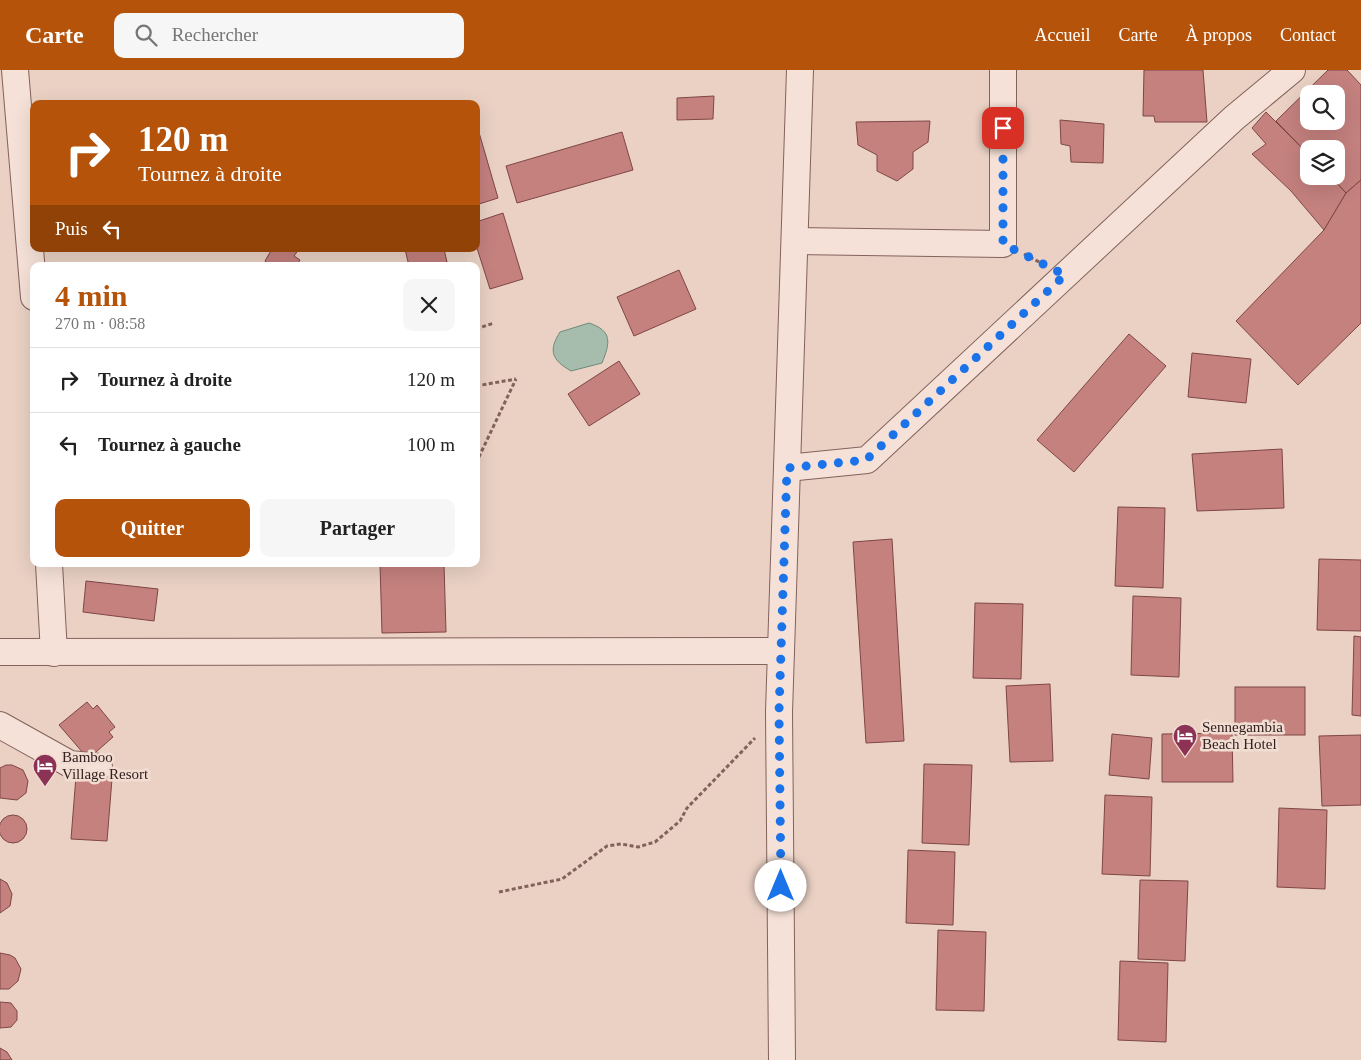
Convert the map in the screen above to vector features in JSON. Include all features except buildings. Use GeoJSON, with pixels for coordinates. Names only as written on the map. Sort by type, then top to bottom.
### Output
{"type":"FeatureCollection","features":[{"type":"Feature","properties":{"kind":"street"},"geometry":{"type":"LineString","coordinates":[[15,70],[30,249]]}},
{"type":"Feature","properties":{"kind":"street"},"geometry":{"type":"LineString","coordinates":[[782,1060],[779,712],[800,70]]}},
{"type":"Feature","properties":{"kind":"street"},"geometry":{"type":"LineString","coordinates":[[795,242],[1003,244],[1003,70]]}},
{"type":"Feature","properties":{"kind":"street"},"geometry":{"type":"LineString","coordinates":[[787,468],[866,460],[1234,118],[1292,70]]}},
{"type":"Feature","properties":{"kind":"street"},"geometry":{"type":"LineString","coordinates":[[49,567],[54,653]]}},
{"type":"Feature","properties":{"kind":"street"},"geometry":{"type":"LineString","coordinates":[[0,652],[781,652]]}},
{"type":"Feature","properties":{"kind":"street"},"geometry":{"type":"LineString","coordinates":[[0,725],[70,764],[99,767]]}},
{"type":"Feature","properties":{"kind":"path"},"geometry":{"type":"LineString","coordinates":[[1003,244],[1065,275]]}},
{"type":"Feature","properties":{"kind":"path"},"geometry":{"type":"LineString","coordinates":[[480,328],[494,323]]}},
{"type":"Feature","properties":{"kind":"path"},"geometry":{"type":"LineString","coordinates":[[480,385],[516,379],[480,455]]}},
{"type":"Feature","properties":{"kind":"path"},"geometry":{"type":"LineString","coordinates":[[499,892],[562,879],[607,846],[621,844],[638,846],[655,842],[680,821],[687,808],[779,712]]}},
{"type":"Feature","properties":{"kind":"shaded area"},"geometry":{"type":"Polygon","coordinates":[[[589,323],[597,326],[606,334],[608,344],[605,356],[602,363],[571,371],[556,359],[553,350],[556,339],[560,332],[589,323]]]}},
{"type":"Feature","properties":{"kind":"place","name":"Sennegambia Beach Hotel"},"geometry":{"type":"Point","coordinates":[1185,757]}},
{"type":"Feature","properties":{"kind":"place","name":"Bamboo Village Resort"},"geometry":{"type":"Point","coordinates":[45,787]}},
{"type":"Feature","properties":{"kind":"route"},"geometry":{"type":"LineString","coordinates":[[781,886],[779,712],[787,468],[866,460],[1065,275],[1003,244],[1003,128]]}}]}
